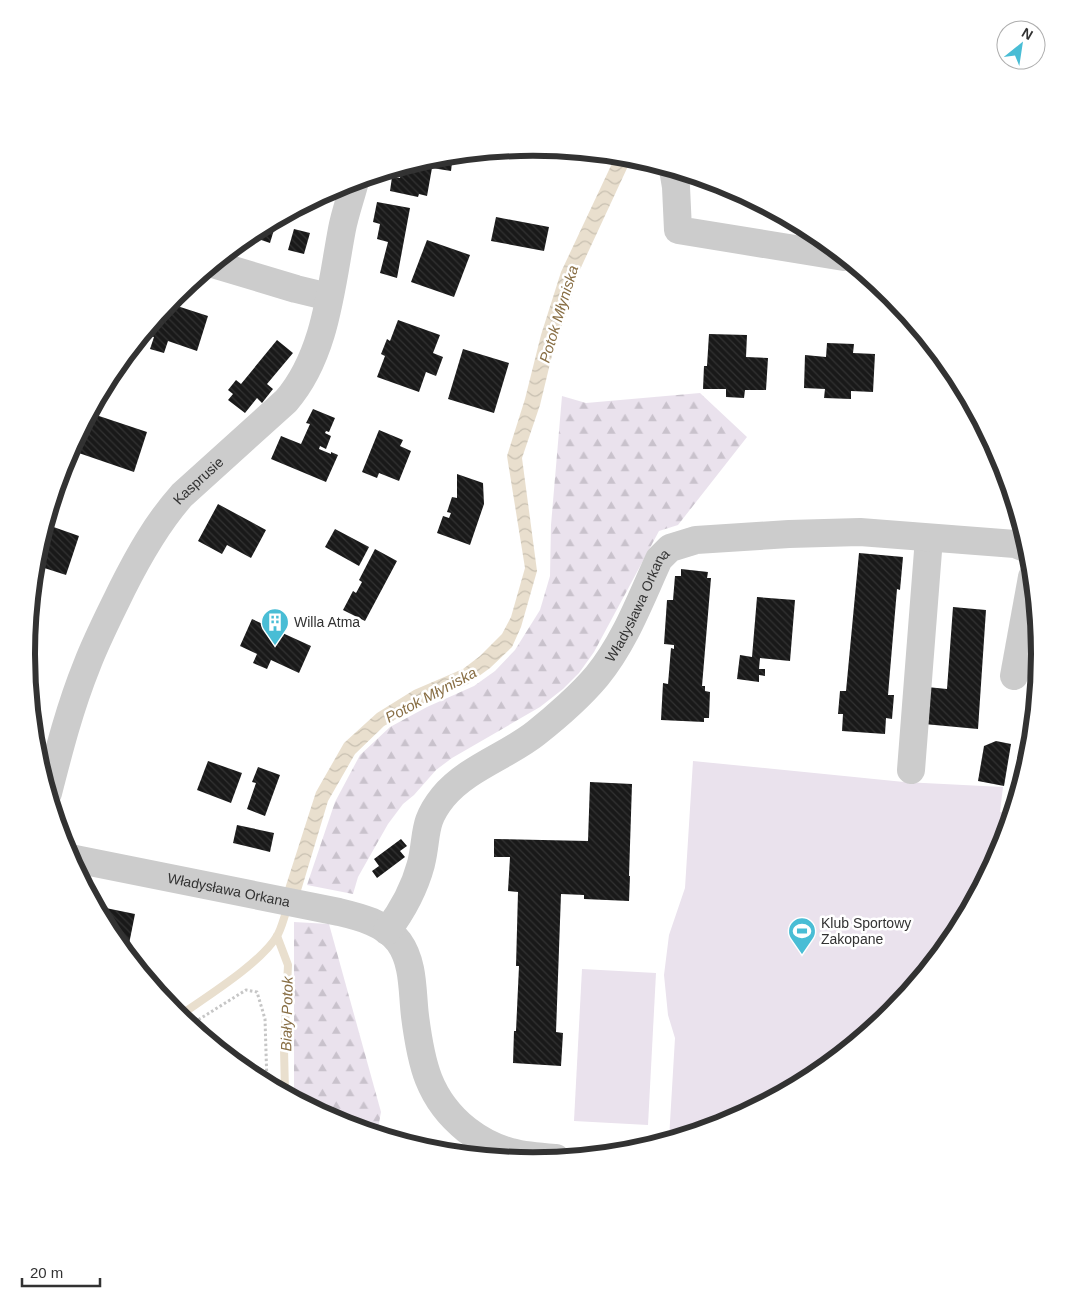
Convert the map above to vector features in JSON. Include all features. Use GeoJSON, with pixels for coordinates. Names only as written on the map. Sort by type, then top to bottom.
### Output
{"type":"FeatureCollection","features":[{"type":"Feature","properties":{"kind":"street"},"geometry":{"type":"LineString","coordinates":[[674,177],[678,230],[830,255]]}},
{"type":"Feature","properties":{"kind":"street","name":"Kasprusie"},"geometry":{"type":"LineString","coordinates":[[51,780],[67,724],[87,665],[106,622],[150,537],[167,512],[182,495],[201,476],[262,424],[293,392],[315,354],[329,297],[342,227],[352,190]]}},
{"type":"Feature","properties":{"kind":"street"},"geometry":{"type":"LineString","coordinates":[[221,266],[329,297]]}},
{"type":"Feature","properties":{"kind":"street","name":"Władysława Orkana"},"geometry":{"type":"LineString","coordinates":[[387,931],[402,911],[412,893],[421,863],[425,829],[432,811],[459,781],[535,733],[597,676],[618,644],[659,559],[670,548],[696,540],[860,532],[1018,545]]}},
{"type":"Feature","properties":{"kind":"street"},"geometry":{"type":"LineString","coordinates":[[911,770],[930,538]]}},
{"type":"Feature","properties":{"kind":"street"},"geometry":{"type":"LineString","coordinates":[[1014,676],[1028,599]]}},
{"type":"Feature","properties":{"kind":"street","name":"Władysława Orkana"},"geometry":{"type":"LineString","coordinates":[[80,860],[322,909],[364,919],[387,931],[398,942],[408,961],[421,1056],[430,1084],[441,1104],[464,1128],[495,1147],[510,1151]]}},
{"type":"Feature","properties":{"kind":"path"},"geometry":{"type":"LineString","coordinates":[[197,1021],[246,990],[257,992],[265,1019],[267,1075]]}},
{"type":"Feature","properties":{"kind":"green space"},"geometry":{"type":"Polygon","coordinates":[[[700,393],[747,437],[678,525],[659,531],[594,652],[579,673],[563,689],[540,707],[452,758],[436,770],[414,795],[403,804],[388,824],[358,877],[353,894],[307,885],[335,802],[360,755],[390,727],[427,707],[474,686],[495,671],[515,650],[540,610],[550,576],[551,525],[562,396],[586,403],[700,393]]]}},
{"type":"Feature","properties":{"kind":"green space","name":"Klub Sportowy Zakopane"},"geometry":{"type":"Polygon","coordinates":[[[693,761],[904,782],[1003,787],[1000,812],[1006,812],[980,874],[947,931],[928,957],[885,1006],[836,1049],[782,1085],[724,1114],[669,1133],[675,1038],[668,1015],[664,975],[669,935],[685,888],[693,761]]]}},
{"type":"Feature","properties":{"kind":"green space"},"geometry":{"type":"Polygon","coordinates":[[[294,922],[329,924],[381,1112],[378,1128],[342,1114],[294,1091],[294,922]]]}},
{"type":"Feature","properties":{"kind":"green space"},"geometry":{"type":"Polygon","coordinates":[[[582,969],[656,973],[648,1125],[574,1121],[582,969]]]}},
{"type":"Feature","properties":{"kind":"water"},"geometry":{"type":"Polygon","coordinates":[[[612,163],[628,166],[577,276],[568,310],[555,343],[540,405],[522,458],[537,571],[521,627],[512,647],[490,668],[468,684],[422,704],[384,726],[355,754],[328,801],[297,904],[281,901],[316,792],[344,743],[377,713],[414,690],[463,669],[480,656],[502,634],[511,617],[525,568],[507,456],[561,272],[612,163]]]}},
{"type":"Feature","properties":{"kind":"building"},"geometry":{"type":"Polygon","coordinates":[[[452,163],[451,171],[432,168],[427,196],[419,194],[418,197],[390,191],[392,177],[400,178],[401,174],[404,173],[452,163]]]}},
{"type":"Feature","properties":{"kind":"building"},"geometry":{"type":"Polygon","coordinates":[[[377,202],[410,208],[397,278],[380,273],[388,242],[377,239],[380,224],[373,222],[377,202]]]}},
{"type":"Feature","properties":{"kind":"building"},"geometry":{"type":"Polygon","coordinates":[[[496,217],[549,227],[544,251],[491,241],[496,217]]]}},
{"type":"Feature","properties":{"kind":"building"},"geometry":{"type":"Polygon","coordinates":[[[274,229],[270,243],[258,239],[274,229]]]}},
{"type":"Feature","properties":{"kind":"building"},"geometry":{"type":"Polygon","coordinates":[[[294,229],[310,233],[304,254],[288,250],[294,229]]]}},
{"type":"Feature","properties":{"kind":"building"},"geometry":{"type":"Polygon","coordinates":[[[427,240],[470,255],[454,297],[411,282],[427,240]]]}},
{"type":"Feature","properties":{"kind":"building"},"geometry":{"type":"Polygon","coordinates":[[[177,306],[208,316],[197,351],[168,341],[164,353],[150,349],[154,337],[151,336],[177,306]]]}},
{"type":"Feature","properties":{"kind":"building"},"geometry":{"type":"Polygon","coordinates":[[[398,320],[440,335],[433,353],[443,357],[436,376],[426,372],[419,392],[377,377],[385,356],[381,354],[387,339],[390,341],[398,320]]]}},
{"type":"Feature","properties":{"kind":"building"},"geometry":{"type":"Polygon","coordinates":[[[709,334],[747,335],[746,357],[768,358],[766,390],[745,390],[744,398],[726,397],[726,389],[703,389],[704,366],[707,366],[709,334]]]}},
{"type":"Feature","properties":{"kind":"building"},"geometry":{"type":"Polygon","coordinates":[[[277,340],[293,353],[267,384],[273,389],[262,403],[257,398],[245,413],[228,400],[233,394],[228,390],[236,380],[241,384],[277,340]]]}},
{"type":"Feature","properties":{"kind":"building"},"geometry":{"type":"Polygon","coordinates":[[[827,343],[854,344],[853,353],[875,354],[873,392],[851,391],[851,399],[824,398],[825,389],[804,388],[805,355],[826,357],[827,343]]]}},
{"type":"Feature","properties":{"kind":"building"},"geometry":{"type":"Polygon","coordinates":[[[463,349],[509,363],[494,413],[448,399],[463,349]]]}},
{"type":"Feature","properties":{"kind":"building"},"geometry":{"type":"Polygon","coordinates":[[[313,409],[335,418],[329,432],[326,431],[325,433],[331,436],[326,449],[320,446],[319,449],[338,455],[326,482],[271,459],[281,436],[301,444],[310,424],[306,423],[313,409]]]}},
{"type":"Feature","properties":{"kind":"building"},"geometry":{"type":"Polygon","coordinates":[[[96,415],[147,432],[134,472],[78,453],[96,415]]]}},
{"type":"Feature","properties":{"kind":"building"},"geometry":{"type":"Polygon","coordinates":[[[379,430],[403,440],[400,446],[411,451],[399,481],[379,473],[377,478],[362,472],[379,430]]]}},
{"type":"Feature","properties":{"kind":"building"},"geometry":{"type":"Polygon","coordinates":[[[457,474],[483,483],[484,504],[470,545],[437,533],[443,516],[449,518],[451,513],[447,512],[452,497],[457,498],[457,474]]]}},
{"type":"Feature","properties":{"kind":"building"},"geometry":{"type":"Polygon","coordinates":[[[218,504],[266,530],[251,558],[227,545],[222,554],[198,541],[218,504]]]}},
{"type":"Feature","properties":{"kind":"building"},"geometry":{"type":"Polygon","coordinates":[[[52,526],[79,536],[66,575],[43,568],[52,526]]]}},
{"type":"Feature","properties":{"kind":"building"},"geometry":{"type":"Polygon","coordinates":[[[335,529],[369,547],[359,566],[325,547],[335,529]]]}},
{"type":"Feature","properties":{"kind":"building"},"geometry":{"type":"Polygon","coordinates":[[[375,549],[397,561],[365,621],[343,610],[353,591],[356,593],[362,582],[359,580],[375,549]]]}},
{"type":"Feature","properties":{"kind":"building"},"geometry":{"type":"Polygon","coordinates":[[[859,553],[903,557],[900,590],[897,589],[888,695],[894,695],[892,719],[886,718],[885,734],[842,731],[843,714],[838,714],[840,691],[846,691],[859,553]]]}},
{"type":"Feature","properties":{"kind":"building"},"geometry":{"type":"Polygon","coordinates":[[[681,569],[708,572],[707,578],[711,578],[702,686],[705,686],[705,691],[710,692],[709,718],[704,718],[704,722],[661,720],[663,683],[668,684],[671,648],[674,649],[674,645],[664,644],[667,600],[673,600],[675,576],[681,576],[681,569]]]}},
{"type":"Feature","properties":{"kind":"building"},"geometry":{"type":"Polygon","coordinates":[[[757,597],[795,600],[790,661],[760,658],[759,669],[765,669],[765,676],[759,675],[759,682],[737,679],[740,655],[752,657],[757,597]]]}},
{"type":"Feature","properties":{"kind":"building"},"geometry":{"type":"Polygon","coordinates":[[[953,607],[986,610],[978,729],[924,724],[927,687],[947,689],[953,607]]]}},
{"type":"Feature","properties":{"kind":"building","name":"Willa Atma"},"geometry":{"type":"Polygon","coordinates":[[[252,619],[311,646],[299,673],[271,660],[267,669],[253,663],[257,654],[240,646],[252,619]]]}},
{"type":"Feature","properties":{"kind":"building"},"geometry":{"type":"Polygon","coordinates":[[[996,741],[1011,744],[1004,786],[978,781],[984,746],[996,741]]]}},
{"type":"Feature","properties":{"kind":"building"},"geometry":{"type":"Polygon","coordinates":[[[208,761],[242,773],[231,803],[197,790],[208,761]]]}},
{"type":"Feature","properties":{"kind":"building"},"geometry":{"type":"Polygon","coordinates":[[[258,767],[280,775],[265,816],[247,809],[256,783],[252,782],[258,767]]]}},
{"type":"Feature","properties":{"kind":"building"},"geometry":{"type":"Polygon","coordinates":[[[590,782],[632,784],[629,901],[584,899],[584,895],[561,894],[556,1032],[563,1033],[561,1066],[513,1063],[519,966],[516,966],[518,892],[508,891],[510,857],[494,857],[494,839],[588,841],[590,782]]]}},
{"type":"Feature","properties":{"kind":"building"},"geometry":{"type":"Polygon","coordinates":[[[237,825],[274,833],[270,852],[233,843],[237,825]]]}},
{"type":"Feature","properties":{"kind":"building"},"geometry":{"type":"Polygon","coordinates":[[[401,839],[407,846],[400,851],[405,857],[377,878],[372,871],[379,866],[374,859],[401,839]]]}},
{"type":"Feature","properties":{"kind":"building"},"geometry":{"type":"Polygon","coordinates":[[[105,908],[135,914],[129,945],[105,908]]]}},
{"type":"Feature","properties":{"kind":"waterway","name":"Potok Młyniska"},"geometry":{"type":"LineString","coordinates":[[186,1011],[232,979],[259,957],[277,936],[288,907]]}},
{"type":"Feature","properties":{"kind":"waterway","name":"Biały Potok"},"geometry":{"type":"LineString","coordinates":[[277,936],[288,965],[284,1048],[285,1085]]}},
{"type":"Feature","properties":{"kind":"place","name":"Willa Atma"},"geometry":{"type":"Point","coordinates":[275,646]}},
{"type":"Feature","properties":{"kind":"place","name":"Klub Sportowy Zakopane"},"geometry":{"type":"Point","coordinates":[802,955]}}]}
